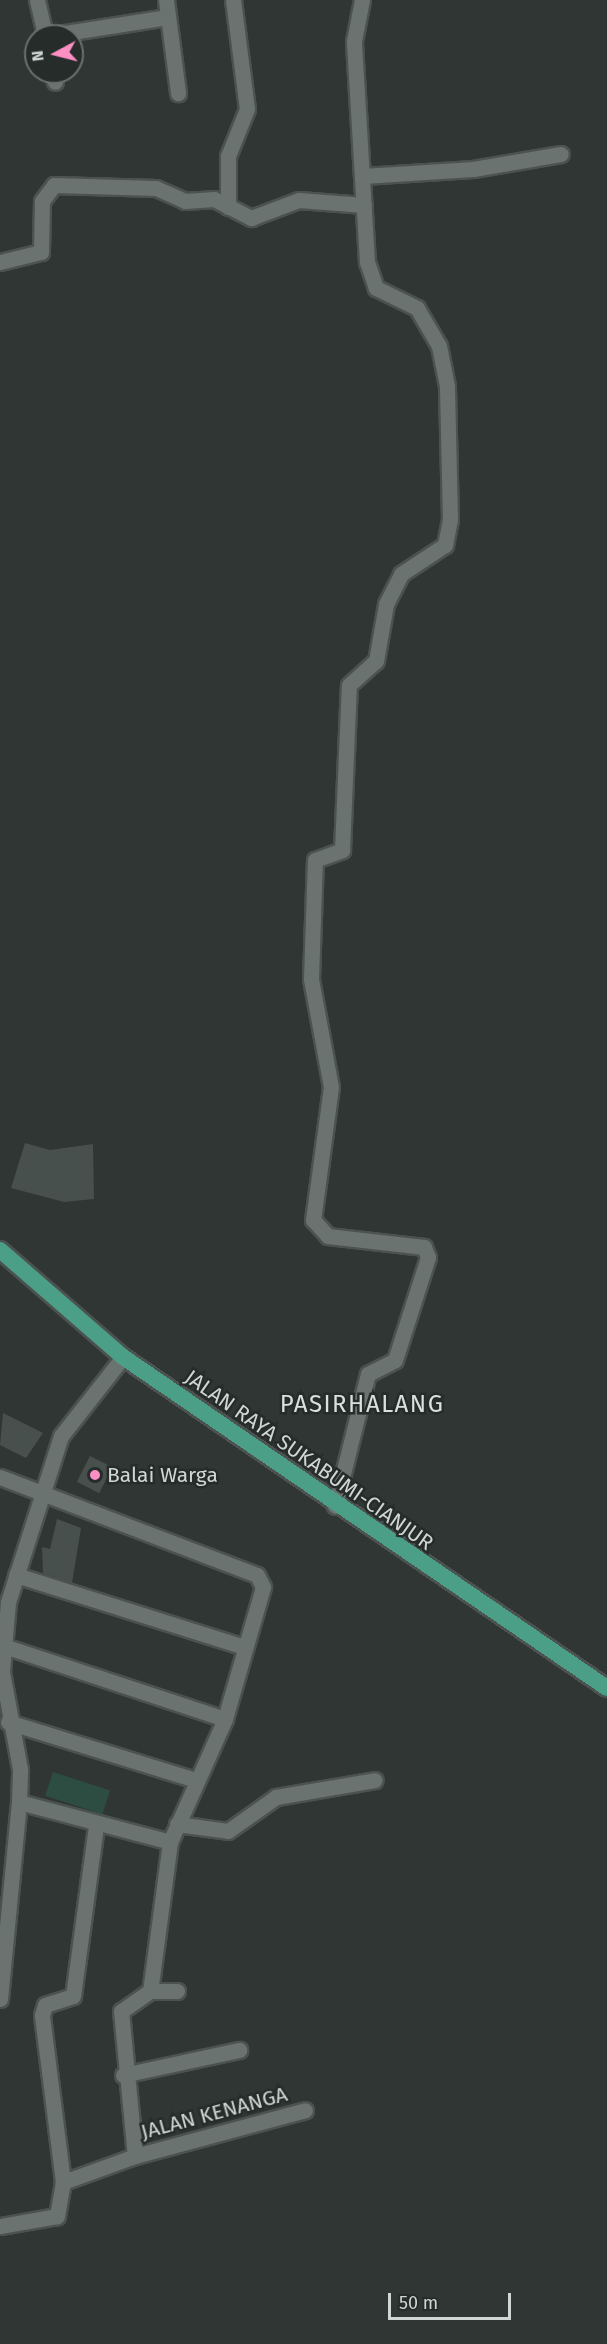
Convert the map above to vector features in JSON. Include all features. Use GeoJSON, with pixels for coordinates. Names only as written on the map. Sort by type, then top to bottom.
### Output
{"type":"FeatureCollection","features":[{"type":"Feature","properties":{"kind":"highway","name":"JALAN RAYA SUKABUMI-CIANJUR"},"geometry":{"type":"LineString","coordinates":[[0,1250],[123,1357],[335,1506],[607,1688]]}},
{"type":"Feature","properties":{"kind":"street"},"geometry":{"type":"LineString","coordinates":[[38,0],[43,24]]}},
{"type":"Feature","properties":{"kind":"street"},"geometry":{"type":"LineString","coordinates":[[166,0],[178,93]]}},
{"type":"Feature","properties":{"kind":"street"},"geometry":{"type":"LineString","coordinates":[[228,207],[228,156],[247,109],[233,0]]}},
{"type":"Feature","properties":{"kind":"street"},"geometry":{"type":"LineString","coordinates":[[335,1506],[368,1374],[395,1360],[428,1257],[423,1247],[328,1236],[313,1220],[331,1093],[310,979],[315,860],[342,850],[349,686],[375,661],[386,604],[401,574],[446,545],[450,520],[447,386],[439,346],[422,313],[376,288],[370,279],[354,41],[362,0]]}},
{"type":"Feature","properties":{"kind":"street"},"geometry":{"type":"LineString","coordinates":[[84,30],[168,17]]}},
{"type":"Feature","properties":{"kind":"street"},"geometry":{"type":"LineString","coordinates":[[363,176],[473,169],[561,154]]}},
{"type":"Feature","properties":{"kind":"street"},"geometry":{"type":"LineString","coordinates":[[0,262],[41,252],[42,201],[54,185],[156,188],[185,201],[214,199],[251,218],[298,200],[364,205]]}},
{"type":"Feature","properties":{"kind":"street"},"geometry":{"type":"LineString","coordinates":[[0,1999],[5,1896],[19,1803],[20,1769],[8,1722],[1,1671],[4,1646],[4,1602],[16,1575],[40,1489],[68,1428],[123,1357]]}},
{"type":"Feature","properties":{"kind":"street"},"geometry":{"type":"LineString","coordinates":[[0,1477],[40,1489],[257,1575],[263,1587],[225,1719],[195,1780],[170,1842],[150,1990]]}},
{"type":"Feature","properties":{"kind":"street"},"geometry":{"type":"LineString","coordinates":[[16,1575],[244,1647]]}},
{"type":"Feature","properties":{"kind":"street"},"geometry":{"type":"LineString","coordinates":[[4,1646],[225,1719]]}},
{"type":"Feature","properties":{"kind":"street"},"geometry":{"type":"LineString","coordinates":[[8,1722],[195,1780]]}},
{"type":"Feature","properties":{"kind":"street"},"geometry":{"type":"LineString","coordinates":[[177,1824],[228,1831],[276,1797],[375,1780]]}},
{"type":"Feature","properties":{"kind":"street"},"geometry":{"type":"LineString","coordinates":[[19,1803],[96,1825],[170,1842]]}},
{"type":"Feature","properties":{"kind":"street"},"geometry":{"type":"LineString","coordinates":[[0,2226],[57,2216],[63,2182],[42,2014],[45,2005],[73,1996],[96,1825]]}},
{"type":"Feature","properties":{"kind":"street"},"geometry":{"type":"LineString","coordinates":[[135,2156],[123,2075],[121,2011],[150,1990],[177,1991]]}},
{"type":"Feature","properties":{"kind":"street"},"geometry":{"type":"LineString","coordinates":[[123,2075],[239,2049]]}},
{"type":"Feature","properties":{"kind":"street","name":"JALAN KENANGA"},"geometry":{"type":"LineString","coordinates":[[63,2182],[135,2156],[305,2110]]}},
{"type":"Feature","properties":{"kind":"green space"},"geometry":{"type":"Polygon","coordinates":[[[53,1772],[110,1791],[102,1814],[45,1796],[53,1772]]]}},
{"type":"Feature","properties":{"kind":"building"},"geometry":{"type":"Polygon","coordinates":[[[25,1143],[50,1150],[93,1144],[94,1199],[64,1202],[11,1188],[25,1143]]]}},
{"type":"Feature","properties":{"kind":"building"},"geometry":{"type":"Polygon","coordinates":[[[3,1413],[43,1433],[26,1458],[0,1445],[3,1413]]]}},
{"type":"Feature","properties":{"kind":"building","name":"Balai Warga"},"geometry":{"type":"Polygon","coordinates":[[[90,1456],[112,1467],[99,1493],[77,1482],[90,1456]]]}},
{"type":"Feature","properties":{"kind":"building"},"geometry":{"type":"Polygon","coordinates":[[[57,1519],[81,1528],[72,1583],[43,1573],[42,1547],[50,1549],[57,1519]]]}},
{"type":"Feature","properties":{"kind":"place","name":"Balai Warga"},"geometry":{"type":"Point","coordinates":[95,1475]}},
{"type":"Feature","properties":{"kind":"district","name":"PASIRHALANG"},"geometry":{"type":"Point","coordinates":[362,1405]}}]}
